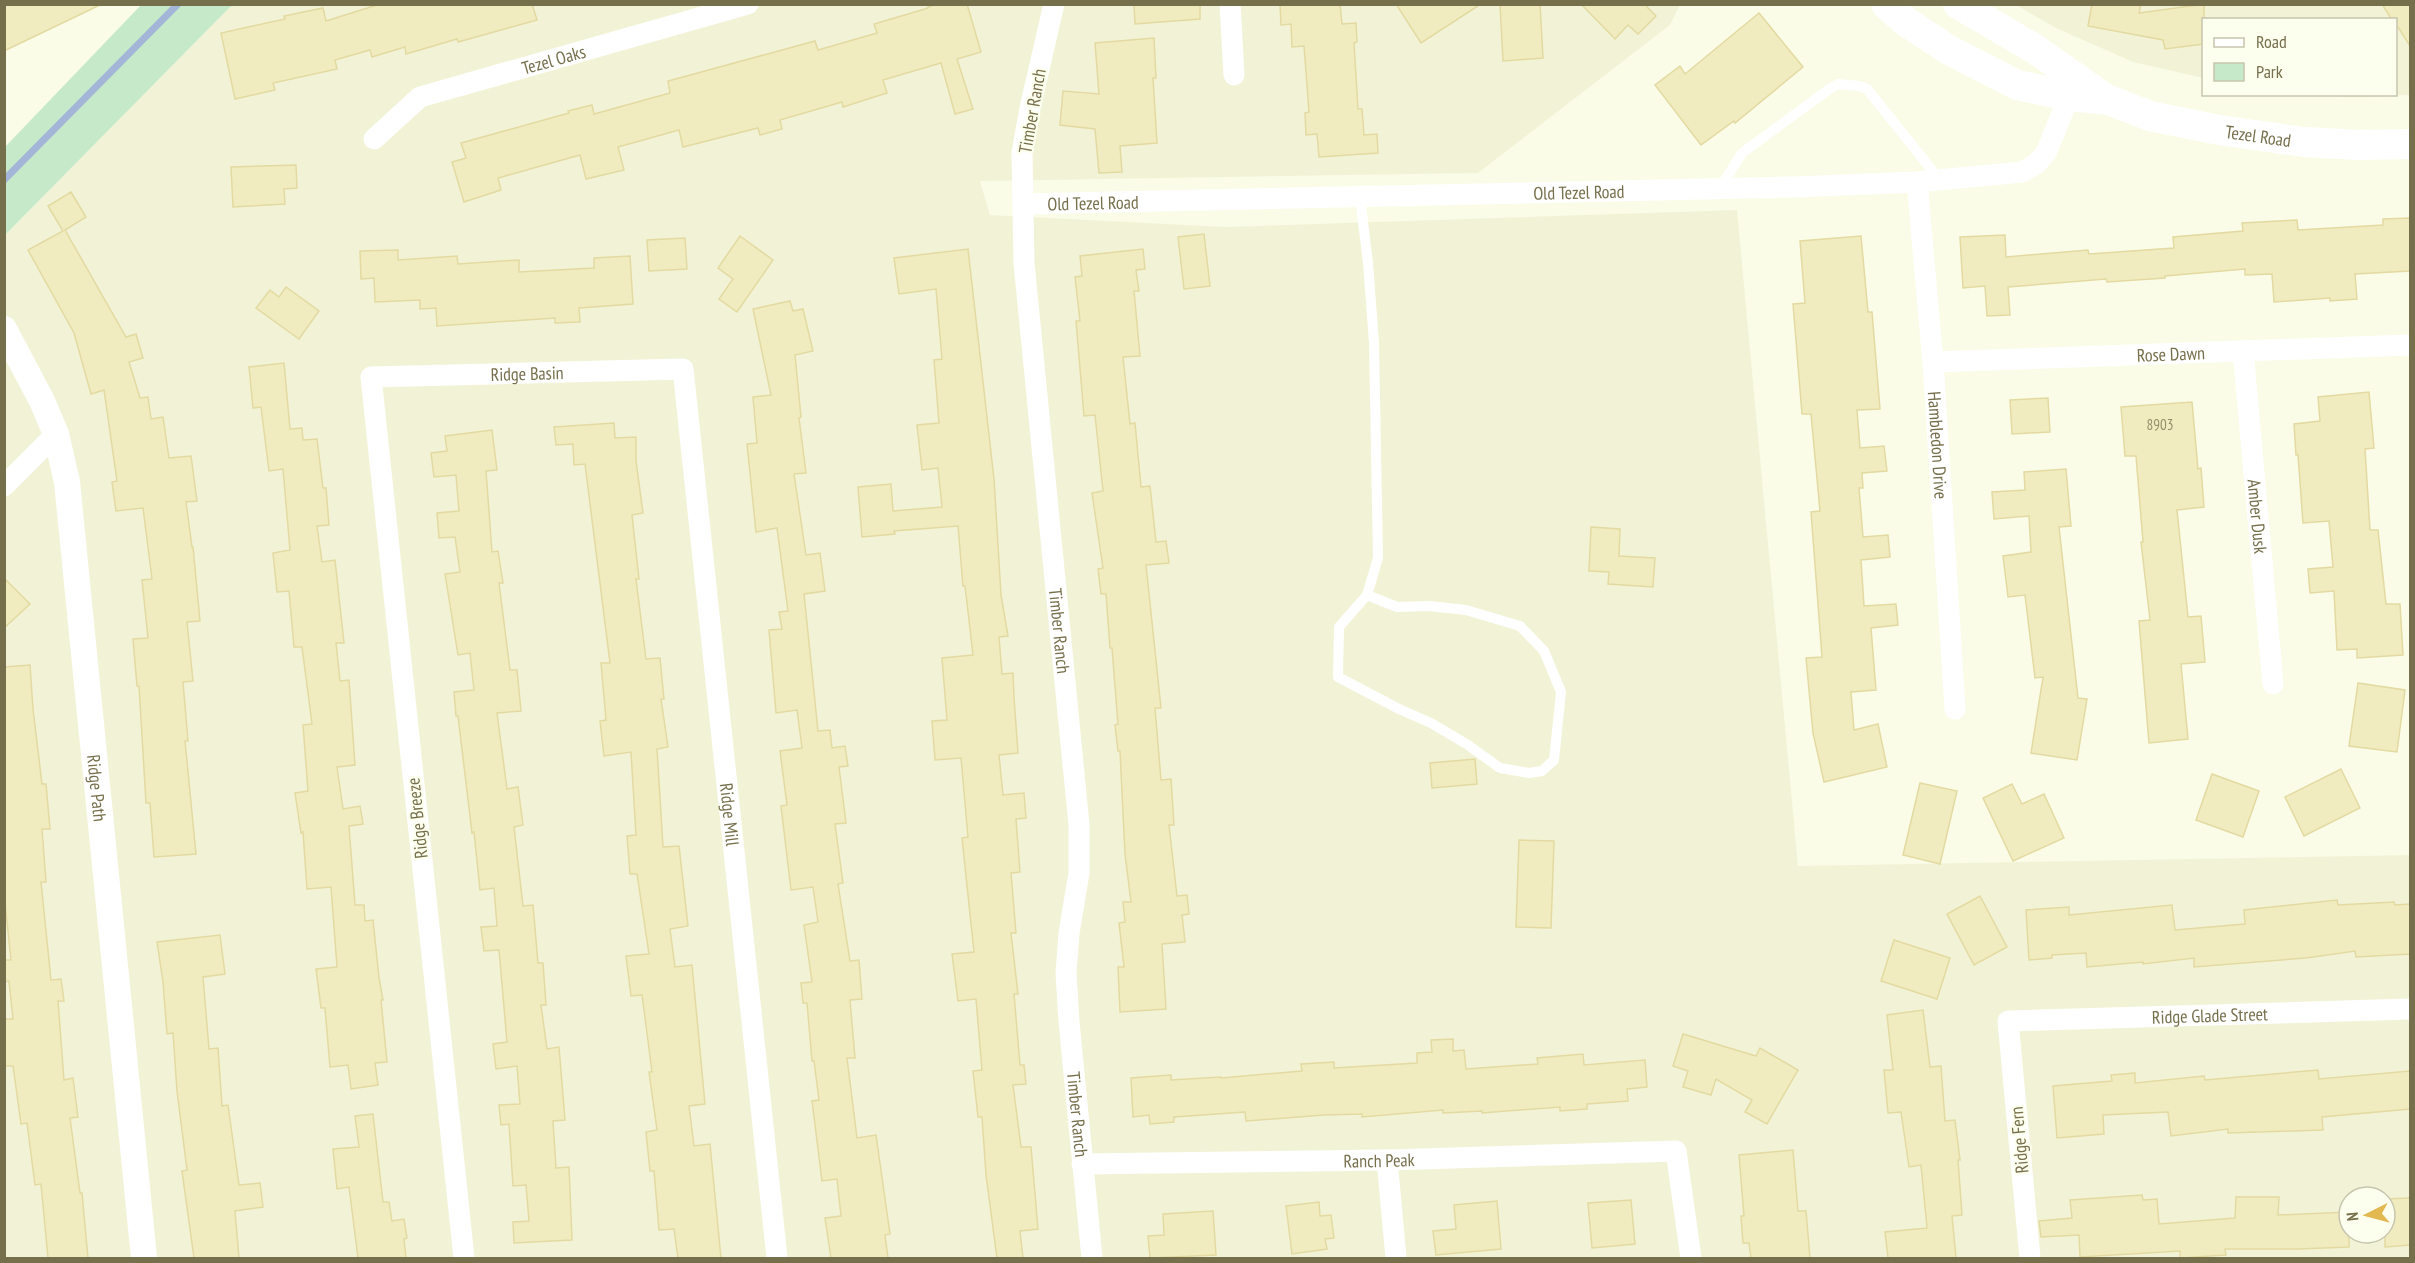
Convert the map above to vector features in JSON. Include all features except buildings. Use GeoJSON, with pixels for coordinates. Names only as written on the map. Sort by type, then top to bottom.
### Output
{"type":"FeatureCollection","features":[{"type":"Feature","properties":{"kind":"main road","name":"Tezel Road"},"geometry":{"type":"LineString","coordinates":[[1886,4],[1905,21],[1949,50],[2017,85],[2072,87],[2150,116],[2219,130],[2304,142],[2360,145],[2410,144]]}},
{"type":"Feature","properties":{"kind":"main road","name":"Tezel Road"},"geometry":{"type":"LineString","coordinates":[[1958,4],[2034,49],[2072,87]]}},
{"type":"Feature","properties":{"kind":"street","name":"Tezel Oaks"},"geometry":{"type":"LineString","coordinates":[[374,139],[420,97],[748,4]]}},
{"type":"Feature","properties":{"kind":"street","name":"Timber Ranch"},"geometry":{"type":"LineString","coordinates":[[1054,4],[1022,153],[1024,263],[1079,825],[1079,873],[1069,933],[1066,973],[1092,1258]]}},
{"type":"Feature","properties":{"kind":"street"},"geometry":{"type":"LineString","coordinates":[[1230,4],[1234,75]]}},
{"type":"Feature","properties":{"kind":"street","name":"Old Tezel Road"},"geometry":{"type":"LineString","coordinates":[[1024,204],[1917,182],[2022,172],[2036,164],[2046,153],[2072,87]]}},
{"type":"Feature","properties":{"kind":"street","name":"Hambledon Drive"},"geometry":{"type":"LineString","coordinates":[[1917,182],[1933,362],[1955,710]]}},
{"type":"Feature","properties":{"kind":"street","name":"Ridge Path"},"geometry":{"type":"LineString","coordinates":[[4,329],[42,400],[56,434],[67,482],[144,1258]]}},
{"type":"Feature","properties":{"kind":"street","name":"Rose Dawn"},"geometry":{"type":"LineString","coordinates":[[1933,362],[2410,345]]}},
{"type":"Feature","properties":{"kind":"street","name":"Amber Dusk"},"geometry":{"type":"LineString","coordinates":[[2243,351],[2273,684]]}},
{"type":"Feature","properties":{"kind":"street","name":"Ridge Basin"},"geometry":{"type":"LineString","coordinates":[[371,377],[683,369]]}},
{"type":"Feature","properties":{"kind":"street","name":"Ridge Mill"},"geometry":{"type":"LineString","coordinates":[[683,369],[777,1258]]}},
{"type":"Feature","properties":{"kind":"street","name":"Ridge Breeze"},"geometry":{"type":"LineString","coordinates":[[371,377],[464,1258]]}},
{"type":"Feature","properties":{"kind":"street"},"geometry":{"type":"LineString","coordinates":[[4,486],[56,434]]}},
{"type":"Feature","properties":{"kind":"street","name":"Ridge Glade Street"},"geometry":{"type":"LineString","coordinates":[[2008,1021],[2410,1009]]}},
{"type":"Feature","properties":{"kind":"street","name":"Ridge Fern"},"geometry":{"type":"LineString","coordinates":[[2008,1021],[2030,1258]]}},
{"type":"Feature","properties":{"kind":"street","name":"Ranch Peak"},"geometry":{"type":"LineString","coordinates":[[1082,1164],[1387,1160],[1677,1151],[1691,1258]]}},
{"type":"Feature","properties":{"kind":"street"},"geometry":{"type":"LineString","coordinates":[[1387,1160],[1396,1258]]}},
{"type":"Feature","properties":{"kind":"lane"},"geometry":{"type":"LineString","coordinates":[[1720,188],[1742,153],[1838,84],[1867,89],[1940,180]]}},
{"type":"Feature","properties":{"kind":"lane"},"geometry":{"type":"LineString","coordinates":[[1360,197],[1374,343],[1378,558],[1367,595],[1339,627],[1338,677],[1400,710],[1431,723],[1500,768],[1529,773],[1542,771],[1554,760],[1561,692],[1544,651],[1520,626],[1466,610],[1429,606],[1396,607],[1367,595]]}},
{"type":"Feature","properties":{"kind":"shaded area"},"geometry":{"type":"Polygon","coordinates":[[[238,5],[1680,5],[1670,25],[1478,173],[980,181],[990,215],[1226,227],[1737,210],[1798,866],[2410,855],[2410,1258],[5,1258],[5,235],[230,7],[238,5]]]}},
{"type":"Feature","properties":{"kind":"shaded area"},"geometry":{"type":"Polygon","coordinates":[[[2016,5],[2410,5],[2410,95],[2397,95],[2397,18],[2202,18],[2202,78],[2133,62],[2056,28],[2016,5]]]}},
{"type":"Feature","properties":{"kind":"green space"},"geometry":{"type":"Polygon","coordinates":[[[141,5],[238,5],[230,7],[5,235],[5,147],[141,5]]]}},
{"type":"Feature","properties":{"kind":"waterway"},"geometry":{"type":"LineString","coordinates":[[4,180],[178,4]]}}]}
